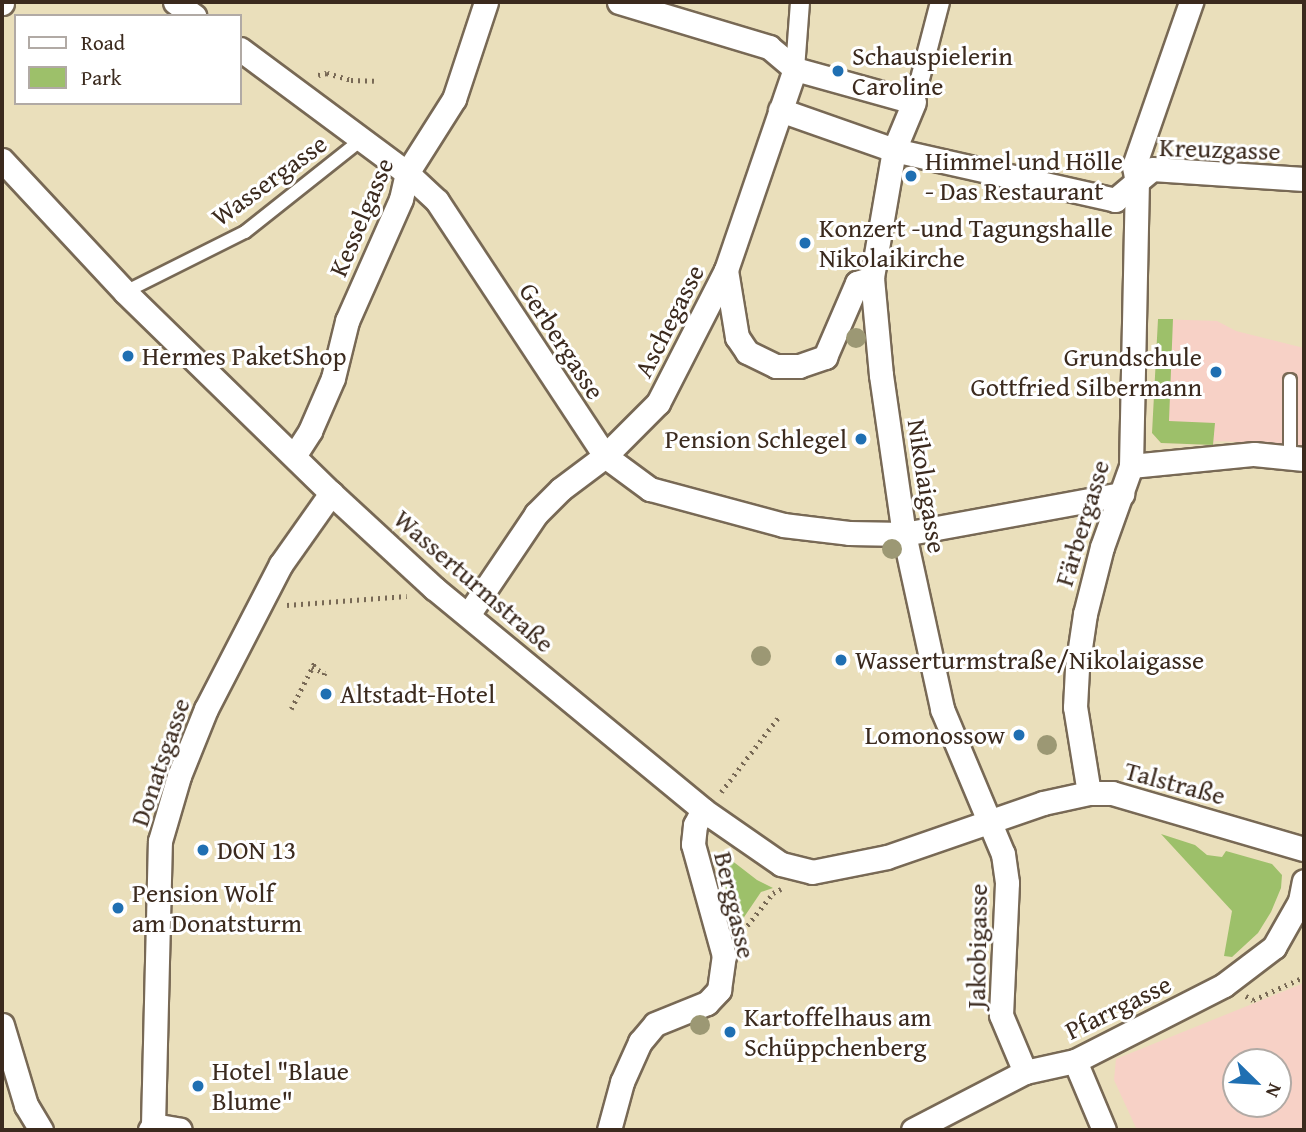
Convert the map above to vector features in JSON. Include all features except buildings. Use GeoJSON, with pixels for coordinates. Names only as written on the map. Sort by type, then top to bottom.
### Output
{"type":"FeatureCollection","features":[{"type":"Feature","properties":{"kind":"street"},"geometry":{"type":"LineString","coordinates":[[176,2],[191,14]]}},
{"type":"Feature","properties":{"kind":"street","name":"Kesselgasse"},"geometry":{"type":"LineString","coordinates":[[294,456],[310,431],[333,377],[342,341],[364,279],[401,199],[407,173],[454,99],[486,2]]}},
{"type":"Feature","properties":{"kind":"street"},"geometry":{"type":"LineString","coordinates":[[619,2],[769,47],[795,69],[914,102],[940,2]]}},
{"type":"Feature","properties":{"kind":"street"},"geometry":{"type":"LineString","coordinates":[[795,69],[800,2]]}},
{"type":"Feature","properties":{"kind":"street","name":"Färbergasse"},"geometry":{"type":"LineString","coordinates":[[1089,793],[1075,707],[1077,668],[1085,614],[1102,547],[1131,466],[1137,183],[1134,166],[1191,2]]}},
{"type":"Feature","properties":{"kind":"street","name":"Gerbergasse"},"geometry":{"type":"LineString","coordinates":[[242,51],[407,173],[443,210],[605,456],[650,489],[705,506],[783,524],[849,533],[904,534],[1122,494]]}},
{"type":"Feature","properties":{"kind":"street","name":"Aschegasse"},"geometry":{"type":"LineString","coordinates":[[468,615],[536,514],[561,489],[605,456],[658,403],[726,270],[795,69]]}},
{"type":"Feature","properties":{"kind":"street","name":"Nikolaigasse"},"geometry":{"type":"LineString","coordinates":[[914,102],[894,150],[872,278],[881,375],[904,534],[942,709],[989,820]]}},
{"type":"Feature","properties":{"kind":"street"},"geometry":{"type":"LineString","coordinates":[[780,110],[894,150]]}},
{"type":"Feature","properties":{"kind":"street","name":"Kreuzgasse"},"geometry":{"type":"LineString","coordinates":[[894,150],[1115,200],[1152,169],[1304,179]]}},
{"type":"Feature","properties":{"kind":"street","name":"Wasserturmstraße"},"geometry":{"type":"LineString","coordinates":[[2,160],[125,292],[331,493],[434,587],[781,864],[813,872],[887,857],[989,820]]}},
{"type":"Feature","properties":{"kind":"street"},"geometry":{"type":"LineString","coordinates":[[726,270],[737,337],[747,352],[776,366],[799,366],[825,357],[857,283],[872,278]]}},
{"type":"Feature","properties":{"kind":"street"},"geometry":{"type":"LineString","coordinates":[[1131,466],[1254,454],[1297,458]]}},
{"type":"Feature","properties":{"kind":"street","name":"Donatsgasse"},"geometry":{"type":"LineString","coordinates":[[151,1127],[160,841],[179,776],[206,709],[281,564],[331,493]]}},
{"type":"Feature","properties":{"kind":"street","name":"Talstraße"},"geometry":{"type":"LineString","coordinates":[[989,820],[1043,803],[1089,793],[1112,793],[1304,849]]}},
{"type":"Feature","properties":{"kind":"street","name":"Berggasse"},"geometry":{"type":"LineString","coordinates":[[609,1130],[622,1082],[640,1042],[656,1024],[707,1003],[719,990],[724,956],[693,844],[695,825],[709,804]]}},
{"type":"Feature","properties":{"kind":"street","name":"Jakobigasse"},"geometry":{"type":"LineString","coordinates":[[989,820],[1003,854],[1007,883],[1001,1014],[1025,1072]]}},
{"type":"Feature","properties":{"kind":"street","name":"Pfarrgasse"},"geometry":{"type":"LineString","coordinates":[[913,1130],[1025,1072],[1075,1061],[1224,985],[1274,947],[1300,901],[1304,881]]}},
{"type":"Feature","properties":{"kind":"street"},"geometry":{"type":"LineString","coordinates":[[2,1026],[26,1105],[41,1130]]}},
{"type":"Feature","properties":{"kind":"street"},"geometry":{"type":"LineString","coordinates":[[1075,1061],[1104,1130]]}},
{"type":"Feature","properties":{"kind":"street"},"geometry":{"type":"LineString","coordinates":[[151,1127],[180,1130]]}},
{"type":"Feature","properties":{"kind":"lane","name":"Wassergasse"},"geometry":{"type":"LineString","coordinates":[[125,292],[245,232],[361,140]]}},
{"type":"Feature","properties":{"kind":"lane"},"geometry":{"type":"LineString","coordinates":[[1290,380],[1297,458]]}},
{"type":"Feature","properties":{"kind":"path"},"geometry":{"type":"LineString","coordinates":[[289,86],[293,81],[327,73],[351,80],[374,81]]}},
{"type":"Feature","properties":{"kind":"path"},"geometry":{"type":"LineString","coordinates":[[281,606],[412,596],[434,587]]}},
{"type":"Feature","properties":{"kind":"path"},"geometry":{"type":"LineString","coordinates":[[291,709],[316,660]]}},
{"type":"Feature","properties":{"kind":"path"},"geometry":{"type":"LineString","coordinates":[[312,667],[325,673],[323,679]]}},
{"type":"Feature","properties":{"kind":"path"},"geometry":{"type":"LineString","coordinates":[[709,804],[780,715]]}},
{"type":"Feature","properties":{"kind":"path"},"geometry":{"type":"LineString","coordinates":[[724,956],[773,893],[813,872]]}},
{"type":"Feature","properties":{"kind":"path"},"geometry":{"type":"LineString","coordinates":[[1266,994],[1291,986],[1304,978]]}},
{"type":"Feature","properties":{"kind":"shaded area"},"geometry":{"type":"Polygon","coordinates":[[[1158,319],[1217,321],[1236,331],[1304,348],[1304,445],[1215,441],[1213,445],[1161,443],[1152,433],[1158,319]]]}},
{"type":"Feature","properties":{"kind":"shaded area"},"geometry":{"type":"Polygon","coordinates":[[[1304,983],[1304,1130],[1137,1130],[1114,1080],[1116,1059],[1304,983]]]}},
{"type":"Feature","properties":{"kind":"green space"},"geometry":{"type":"Polygon","coordinates":[[[1158,319],[1173,319],[1169,421],[1215,423],[1213,445],[1161,443],[1152,433],[1158,319]]]}},
{"type":"Feature","properties":{"kind":"green space"},"geometry":{"type":"Polygon","coordinates":[[[1161,834],[1195,845],[1207,855],[1222,857],[1226,851],[1272,864],[1282,875],[1281,888],[1271,912],[1258,933],[1232,957],[1224,956],[1232,911],[1161,834]]]}},
{"type":"Feature","properties":{"kind":"green space"},"geometry":{"type":"Polygon","coordinates":[[[722,853],[757,880],[773,888],[761,892],[736,929],[718,858],[722,853]]]}},
{"type":"Feature","properties":{"kind":"place","name":"Schauspielerin Caroline"},"geometry":{"type":"Point","coordinates":[838,71]}},
{"type":"Feature","properties":{"kind":"place","name":"Himmel und Hölle - Das Restaurant"},"geometry":{"type":"Point","coordinates":[911,176]}},
{"type":"Feature","properties":{"kind":"place","name":"Konzert -und Tagungshalle Nikolaikirche"},"geometry":{"type":"Point","coordinates":[805,243]}},
{"type":"Feature","properties":{"kind":"place","name":"Hermes PaketShop"},"geometry":{"type":"Point","coordinates":[128,356]}},
{"type":"Feature","properties":{"kind":"place","name":"Grundschule Gottfried Silbermann"},"geometry":{"type":"Point","coordinates":[1216,372]}},
{"type":"Feature","properties":{"kind":"place","name":"Pension Schlegel"},"geometry":{"type":"Point","coordinates":[861,439]}},
{"type":"Feature","properties":{"kind":"place","name":"Wasserturmstraße/Nikolaigasse"},"geometry":{"type":"Point","coordinates":[841,660]}},
{"type":"Feature","properties":{"kind":"place","name":"Altstadt-Hotel"},"geometry":{"type":"Point","coordinates":[326,694]}},
{"type":"Feature","properties":{"kind":"place","name":"Lomonossow"},"geometry":{"type":"Point","coordinates":[1019,735]}},
{"type":"Feature","properties":{"kind":"place","name":"DON 13"},"geometry":{"type":"Point","coordinates":[203,850]}},
{"type":"Feature","properties":{"kind":"place","name":"Pension Wolf am Donatsturm"},"geometry":{"type":"Point","coordinates":[118,908]}},
{"type":"Feature","properties":{"kind":"place","name":"Kartoffelhaus am Schüppchenberg"},"geometry":{"type":"Point","coordinates":[730,1032]}},
{"type":"Feature","properties":{"kind":"place","name":"Hotel \"Blaue Blume\""},"geometry":{"type":"Point","coordinates":[198,1086]}}]}
